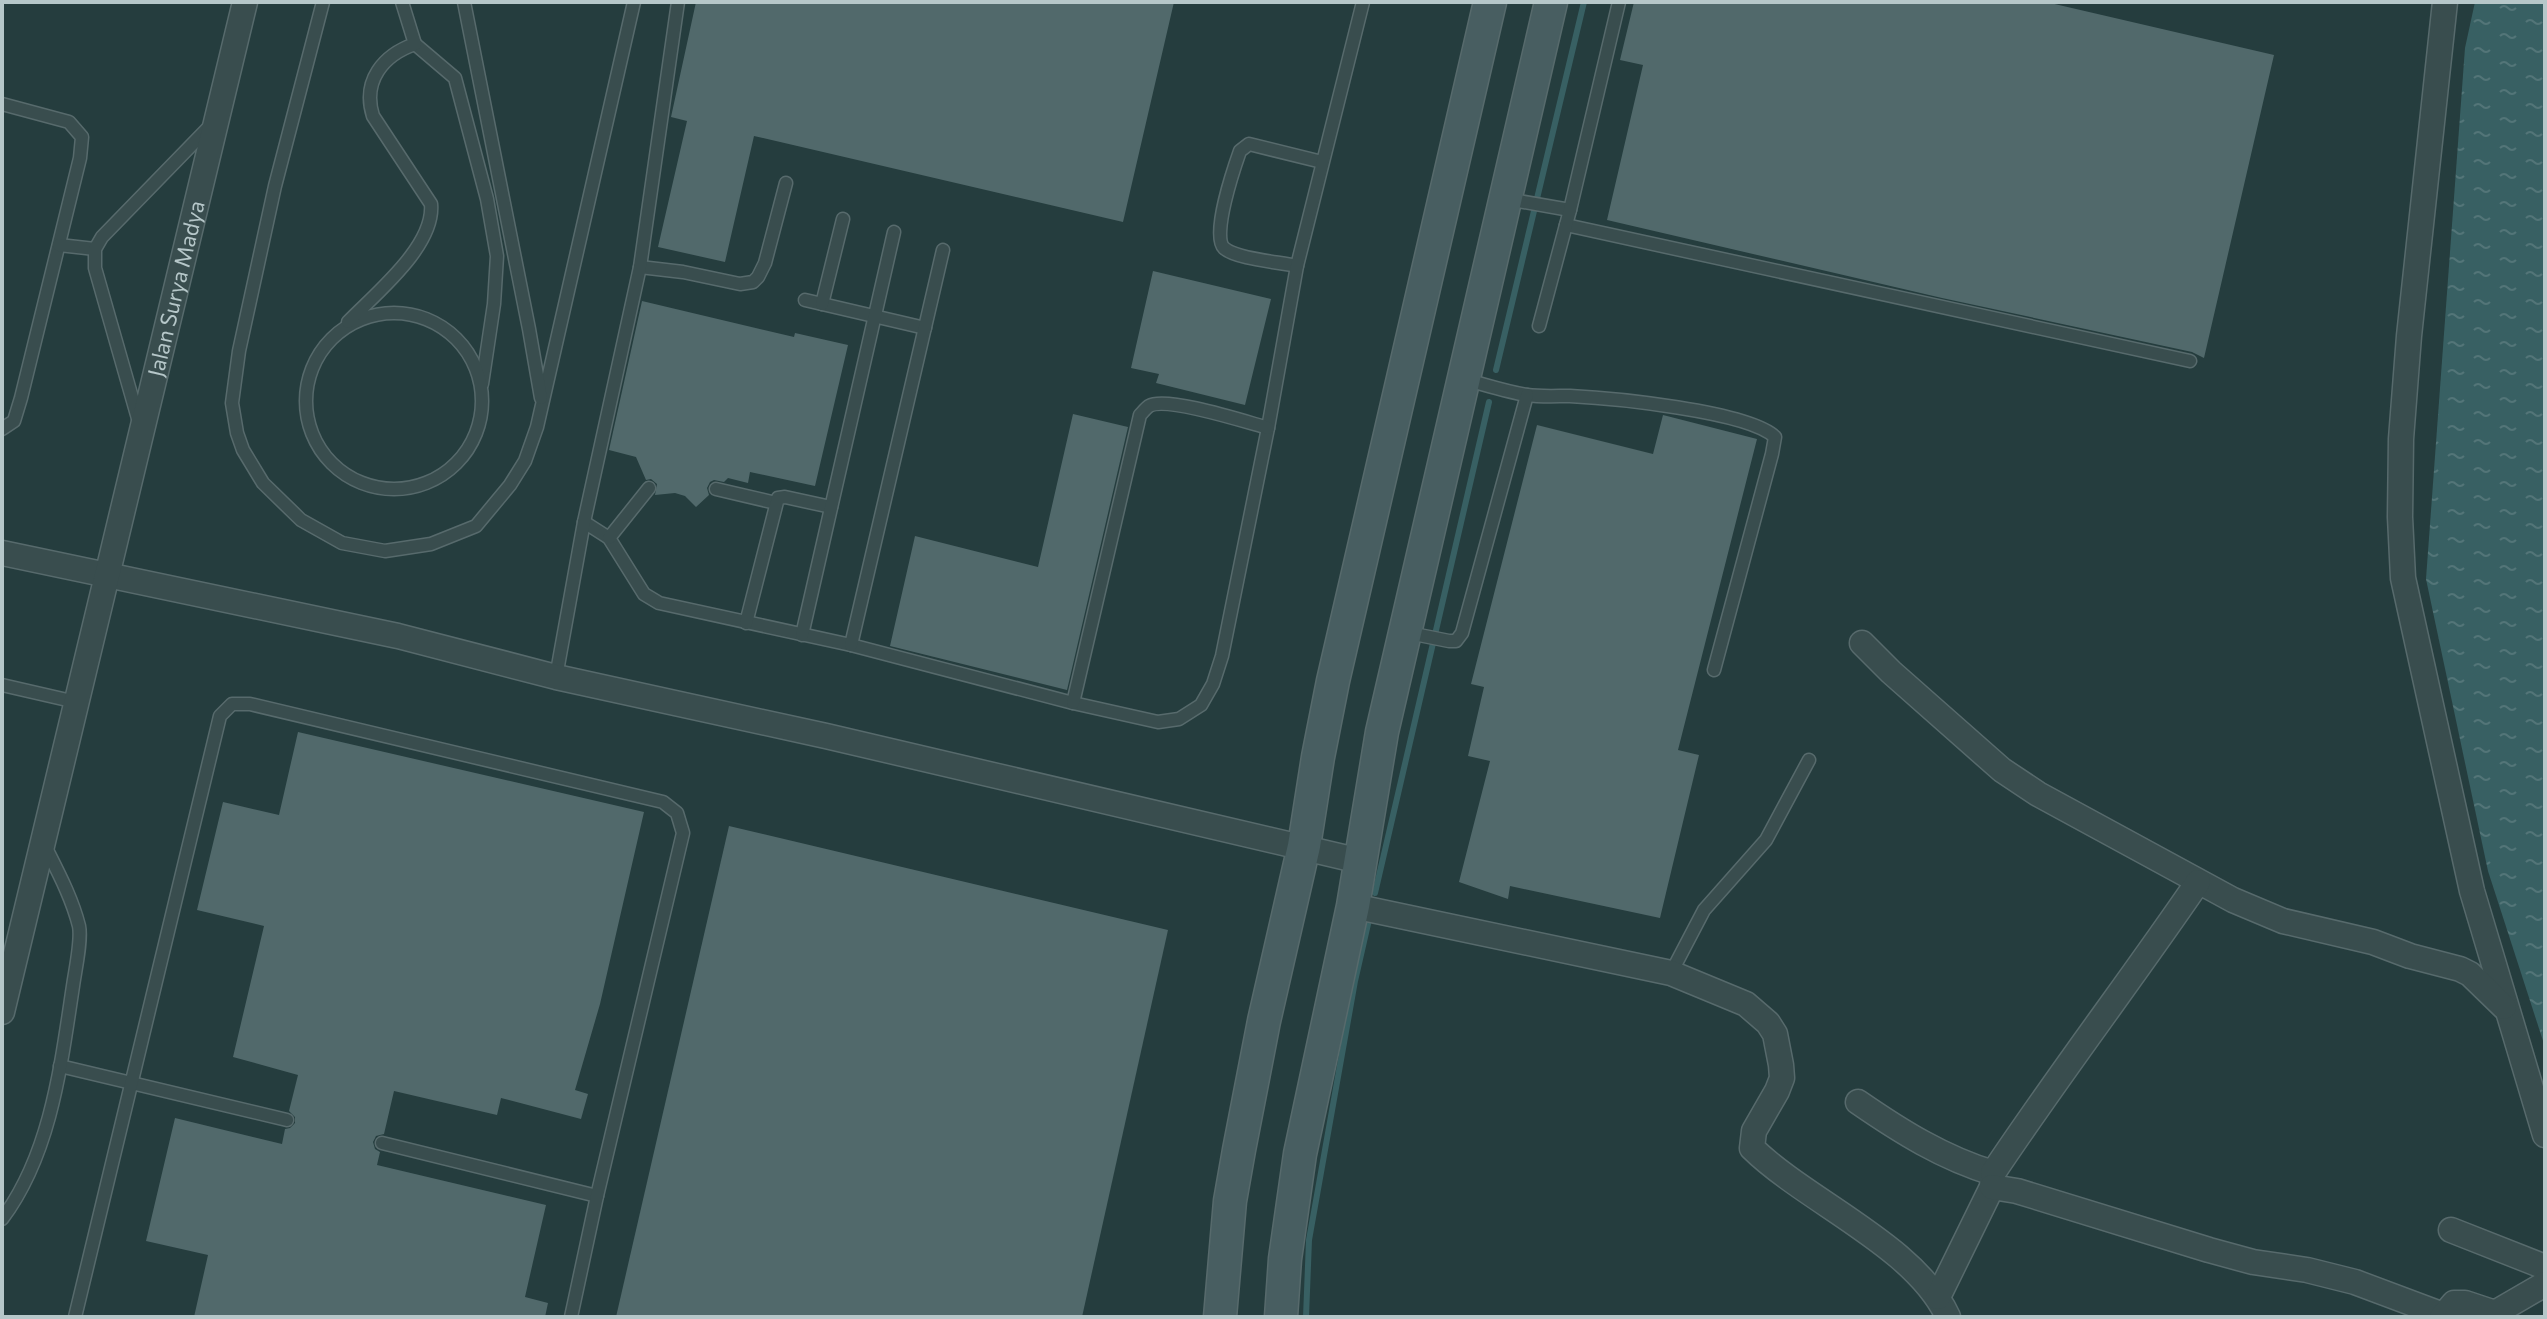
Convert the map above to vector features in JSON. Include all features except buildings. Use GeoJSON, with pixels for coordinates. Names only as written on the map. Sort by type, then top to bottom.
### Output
{"type":"FeatureCollection","features":[{"type":"Feature","properties":{"kind":"street","name":"Jalan Surya Madya"},"geometry":{"type":"LineString","coordinates":[[2,1012],[245,2]]}},
{"type":"Feature","properties":{"kind":"street"},"geometry":{"type":"LineString","coordinates":[[1220,1317],[1230,1201],[1239,1150],[1264,1021],[1304,846],[1333,681],[1490,2]]}},
{"type":"Feature","properties":{"kind":"street"},"geometry":{"type":"LineString","coordinates":[[1281,1317],[1285,1259],[1300,1154],[1353,906],[1382,732],[1414,634],[1434,512],[1463,379],[1517,201],[1551,2]]}},
{"type":"Feature","properties":{"kind":"street"},"geometry":{"type":"LineString","coordinates":[[2445,2],[2401,439],[2403,578],[2472,891],[2545,1135]]}},
{"type":"Feature","properties":{"kind":"street"},"geometry":{"type":"LineString","coordinates":[[2,553],[398,636],[556,677],[826,736],[1360,861]]}},
{"type":"Feature","properties":{"kind":"street"},"geometry":{"type":"LineString","coordinates":[[1862,643],[2002,770],[2038,794],[2198,882],[2283,921],[2373,942],[2410,956],[2460,969],[2470,974],[2506,1009]]}},
{"type":"Feature","properties":{"kind":"street"},"geometry":{"type":"LineString","coordinates":[[1353,906],[1671,973],[1746,1004],[1768,1023],[1775,1034],[1782,1078],[1770,1107],[1754,1131],[1752,1148],[1899,1258],[1943,1307],[1993,1180],[2041,1100],[2151,952],[2198,882]]}},
{"type":"Feature","properties":{"kind":"street"},"geometry":{"type":"LineString","coordinates":[[1858,1102],[1906,1135],[2017,1191],[2168,1239],[2253,1262],[2307,1270],[2355,1282],[2442,1316],[2454,1303],[2465,1303],[2495,1313],[2545,1284]]}},
{"type":"Feature","properties":{"kind":"street"},"geometry":{"type":"LineString","coordinates":[[2451,1230],[2545,1267]]}},
{"type":"Feature","properties":{"kind":"lane"},"geometry":{"type":"LineString","coordinates":[[323,2],[275,186],[239,351],[232,403],[243,450],[263,483],[301,520],[342,543],[385,551],[431,544],[476,526],[510,485],[525,461],[542,405],[634,2]]}},
{"type":"Feature","properties":{"kind":"lane"},"geometry":{"type":"LineString","coordinates":[[402,2],[415,44],[455,78],[487,199],[497,256],[494,304],[482,385],[482,419],[469,450],[445,474],[413,487],[379,488],[347,476],[322,453],[308,422],[306,388],[317,356],[419,247],[431,220],[431,204],[373,116],[369,105],[375,76],[385,60],[415,44]]}},
{"type":"Feature","properties":{"kind":"lane"},"geometry":{"type":"LineString","coordinates":[[464,2],[542,405]]}},
{"type":"Feature","properties":{"kind":"lane"},"geometry":{"type":"LineString","coordinates":[[556,677],[584,522],[640,267],[678,2]]}},
{"type":"Feature","properties":{"kind":"lane"},"geometry":{"type":"LineString","coordinates":[[584,522],[609,538],[644,594],[659,603],[851,645],[1158,722],[1179,719],[1201,705],[1213,684],[1222,656],[1297,266],[1363,2]]}},
{"type":"Feature","properties":{"kind":"lane"},"geometry":{"type":"LineString","coordinates":[[1539,326],[1619,2]]}},
{"type":"Feature","properties":{"kind":"lane"},"geometry":{"type":"LineString","coordinates":[[2,104],[69,122],[82,137],[80,158],[21,398],[14,421],[2,429]]}},
{"type":"Feature","properties":{"kind":"lane"},"geometry":{"type":"LineString","coordinates":[[142,432],[95,268],[95,249],[102,237],[219,117]]}},
{"type":"Feature","properties":{"kind":"lane"},"geometry":{"type":"LineString","coordinates":[[1297,266],[1239,255],[1223,248],[1218,238],[1220,225],[1240,151],[1249,144],[1322,162]]}},
{"type":"Feature","properties":{"kind":"lane"},"geometry":{"type":"LineString","coordinates":[[640,267],[740,284],[753,282],[765,263],[786,183]]}},
{"type":"Feature","properties":{"kind":"lane"},"geometry":{"type":"LineString","coordinates":[[1517,201],[1570,210]]}},
{"type":"Feature","properties":{"kind":"lane"},"geometry":{"type":"LineString","coordinates":[[822,304],[843,219]]}},
{"type":"Feature","properties":{"kind":"lane"},"geometry":{"type":"LineString","coordinates":[[1566,225],[2190,361]]}},
{"type":"Feature","properties":{"kind":"lane"},"geometry":{"type":"LineString","coordinates":[[802,635],[894,232]]}},
{"type":"Feature","properties":{"kind":"lane"},"geometry":{"type":"LineString","coordinates":[[59,245],[95,249]]}},
{"type":"Feature","properties":{"kind":"lane"},"geometry":{"type":"LineString","coordinates":[[851,645],[943,250]]}},
{"type":"Feature","properties":{"kind":"lane"},"geometry":{"type":"LineString","coordinates":[[805,300],[925,328]]}},
{"type":"Feature","properties":{"kind":"lane"},"geometry":{"type":"LineString","coordinates":[[340,331],[373,315],[409,313],[420,317],[442,326],[468,351],[482,385]]}},
{"type":"Feature","properties":{"kind":"lane"},"geometry":{"type":"LineString","coordinates":[[1463,379],[1527,395],[1593,398],[1697,410],[1754,425],[1775,437],[1714,670]]}},
{"type":"Feature","properties":{"kind":"lane"},"geometry":{"type":"LineString","coordinates":[[1414,634],[1456,641],[1462,633],[1527,395]]}},
{"type":"Feature","properties":{"kind":"lane"},"geometry":{"type":"LineString","coordinates":[[1073,703],[1140,415],[1147,406],[1170,405],[1224,415],[1268,428]]}},
{"type":"Feature","properties":{"kind":"lane"},"geometry":{"type":"LineString","coordinates":[[609,538],[649,488]]}},
{"type":"Feature","properties":{"kind":"lane"},"geometry":{"type":"LineString","coordinates":[[716,489],[776,503]]}},
{"type":"Feature","properties":{"kind":"lane"},"geometry":{"type":"LineString","coordinates":[[746,623],[778,498],[831,507]]}},
{"type":"Feature","properties":{"kind":"lane"},"geometry":{"type":"LineString","coordinates":[[2,685],[76,702]]}},
{"type":"Feature","properties":{"kind":"lane"},"geometry":{"type":"LineString","coordinates":[[75,1317],[220,716],[232,704],[250,704],[663,802],[677,813],[683,833],[571,1317]]}},
{"type":"Feature","properties":{"kind":"lane"},"geometry":{"type":"LineString","coordinates":[[1671,973],[1704,910],[1766,840],[1809,760]]}},
{"type":"Feature","properties":{"kind":"lane"},"geometry":{"type":"LineString","coordinates":[[2,1219],[22,1191],[33,1163],[60,1066],[80,929],[65,886],[42,840]]}},
{"type":"Feature","properties":{"kind":"lane"},"geometry":{"type":"LineString","coordinates":[[60,1066],[287,1120]]}},
{"type":"Feature","properties":{"kind":"lane"},"geometry":{"type":"LineString","coordinates":[[382,1143],[597,1196]]}},
{"type":"Feature","properties":{"kind":"water"},"geometry":{"type":"Polygon","coordinates":[[[2475,2],[2545,2],[2545,1047],[2488,871],[2426,579],[2465,48],[2475,2]]]}},
{"type":"Feature","properties":{"kind":"waterway"},"geometry":{"type":"LineString","coordinates":[[1496,370],[1584,2]]}},
{"type":"Feature","properties":{"kind":"waterway"},"geometry":{"type":"LineString","coordinates":[[1375,893],[1489,402]]}},
{"type":"Feature","properties":{"kind":"waterway"},"geometry":{"type":"LineString","coordinates":[[1306,1317],[1309,1240],[1368,924]]}}]}
